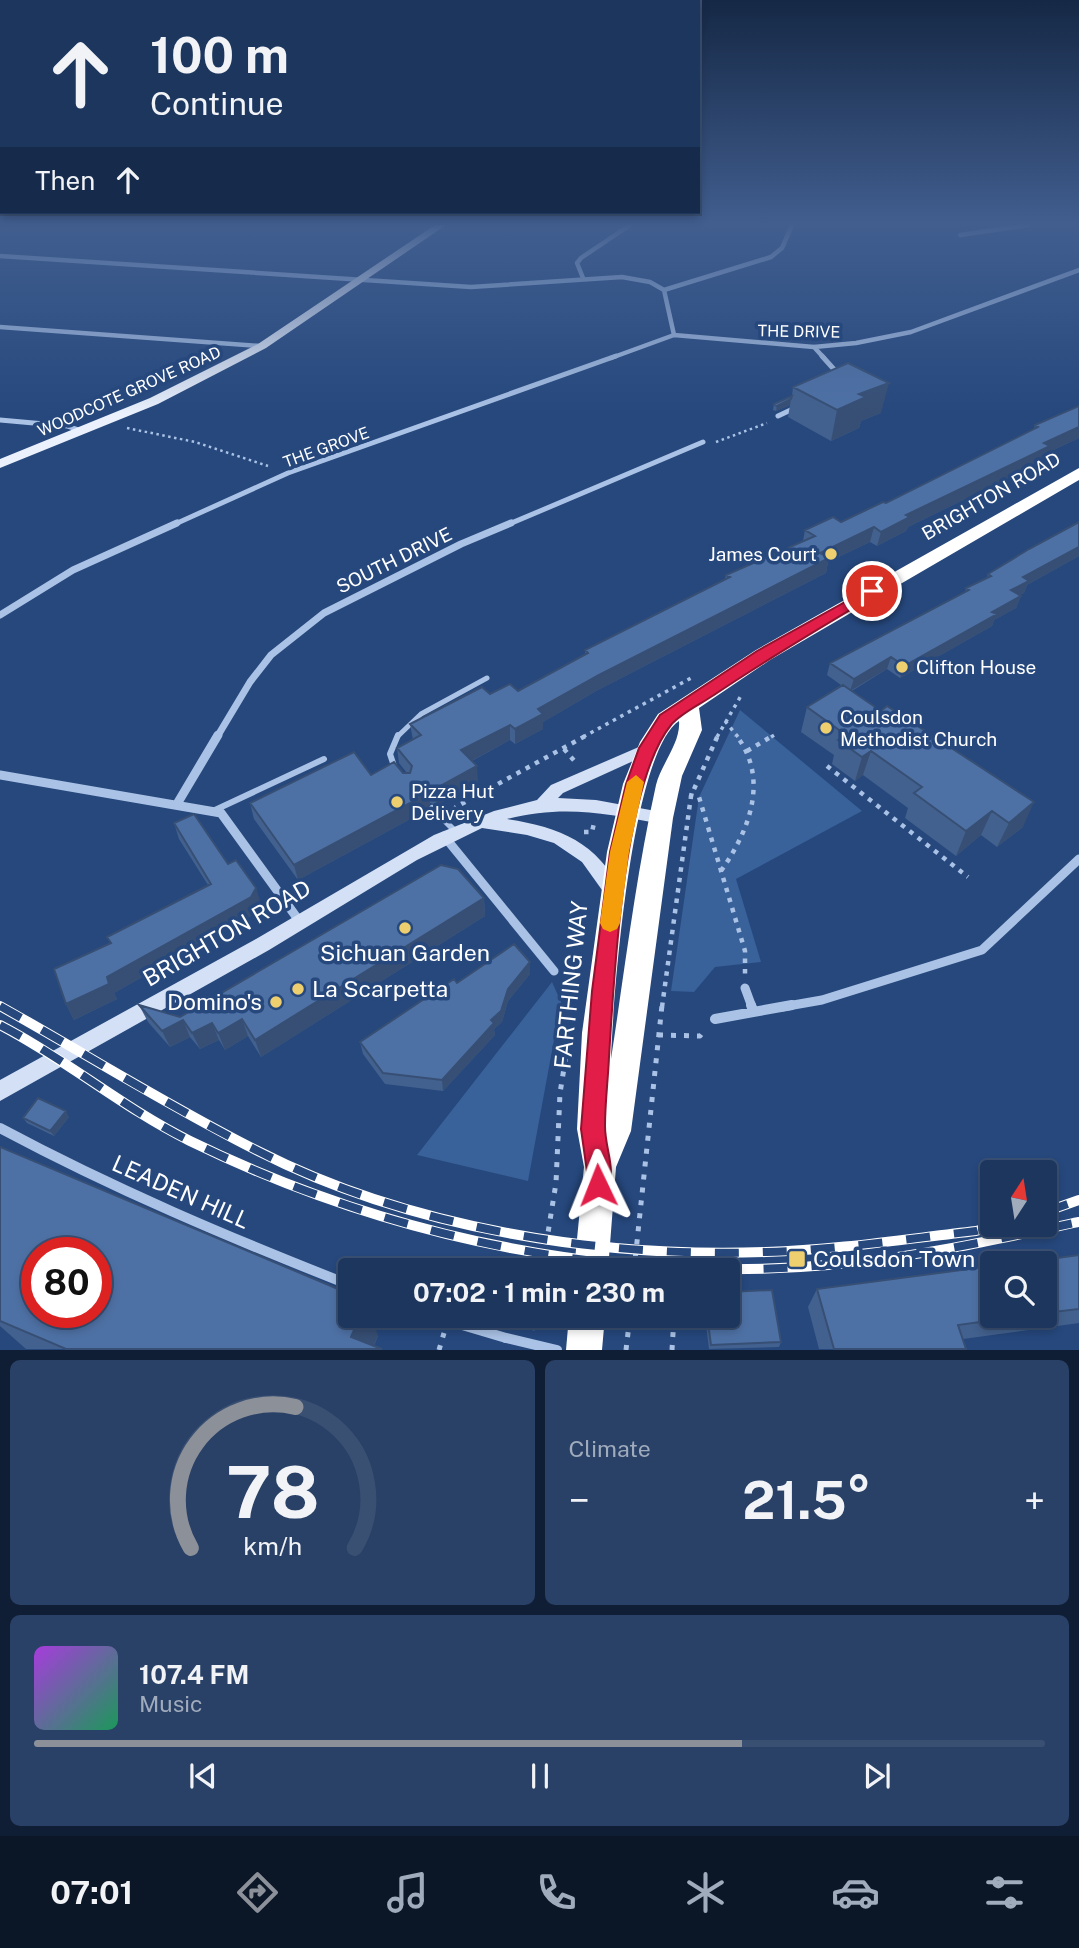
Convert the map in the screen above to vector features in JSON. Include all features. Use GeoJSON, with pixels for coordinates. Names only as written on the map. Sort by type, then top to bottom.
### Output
{"type":"FeatureCollection","features":[{"type":"Feature","properties":{"kind":"highway","name":"BRIGHTON ROAD"},"geometry":{"type":"LineString","coordinates":[[648,748],[666,719],[763,655],[1079,473]]}},
{"type":"Feature","properties":{"kind":"highway","name":"FARTHING WAY"},"geometry":{"type":"LineString","coordinates":[[600,1167],[615,1131],[662,818],[670,776],[691,730],[688,707]]}},
{"type":"Feature","properties":{"kind":"highway","name":"FARTHING WAY"},"geometry":{"type":"LineString","coordinates":[[592,1258],[600,1167],[593,1129],[597,1033],[613,893],[628,811],[648,748]]}},
{"type":"Feature","properties":{"kind":"highway"},"geometry":{"type":"LineString","coordinates":[[584,1349],[586,1328]]}},
{"type":"Feature","properties":{"kind":"main road","name":"WOODCOTE GROVE ROAD"},"geometry":{"type":"LineString","coordinates":[[0,464],[83,432],[206,376],[262,346],[349,288]]}},
{"type":"Feature","properties":{"kind":"main road","name":"BRIGHTON ROAD"},"geometry":{"type":"LineString","coordinates":[[541,806],[557,789],[648,748]]}},
{"type":"Feature","properties":{"kind":"main road","name":"BRIGHTON ROAD"},"geometry":{"type":"LineString","coordinates":[[0,1091],[301,922],[450,831],[541,806],[564,803],[662,818]]}},
{"type":"Feature","properties":{"kind":"main road","name":"BRIGHTON ROAD"},"geometry":{"type":"LineString","coordinates":[[481,823],[534,829],[562,836],[581,850],[613,893]]}},
{"type":"Feature","properties":{"kind":"street"},"geometry":{"type":"LineString","coordinates":[[660,288],[670,288]]}},
{"type":"Feature","properties":{"kind":"street","name":"THE DRIVE"},"geometry":{"type":"LineString","coordinates":[[674,335],[814,346],[856,343],[911,332],[1030,288]]}},
{"type":"Feature","properties":{"kind":"street"},"geometry":{"type":"LineString","coordinates":[[664,290],[674,335]]}},
{"type":"Feature","properties":{"kind":"street"},"geometry":{"type":"LineString","coordinates":[[0,327],[262,346]]}},
{"type":"Feature","properties":{"kind":"street","name":"THE GROVE"},"geometry":{"type":"LineString","coordinates":[[0,615],[73,570],[288,473],[674,335]]}},
{"type":"Feature","properties":{"kind":"street"},"geometry":{"type":"LineString","coordinates":[[814,346],[848,384]]}},
{"type":"Feature","properties":{"kind":"street"},"geometry":{"type":"LineString","coordinates":[[778,416],[802,405]]}},
{"type":"Feature","properties":{"kind":"street"},"geometry":{"type":"LineString","coordinates":[[0,420],[67,426],[83,432]]}},
{"type":"Feature","properties":{"kind":"street","name":"SOUTH DRIVE"},"geometry":{"type":"LineString","coordinates":[[177,804],[257,673],[296,632],[324,613],[461,544],[703,442]]}},
{"type":"Feature","properties":{"kind":"street"},"geometry":{"type":"LineString","coordinates":[[0,775],[215,810],[229,823],[301,922]]}},
{"type":"Feature","properties":{"kind":"street"},"geometry":{"type":"LineString","coordinates":[[450,831],[554,971]]}},
{"type":"Feature","properties":{"kind":"street"},"geometry":{"type":"LineString","coordinates":[[715,1019],[822,1000],[982,950],[1079,859]]}},
{"type":"Feature","properties":{"kind":"street"},"geometry":{"type":"LineString","coordinates":[[745,988],[753,1011]]}},
{"type":"Feature","properties":{"kind":"street","name":"LEADEN HILL"},"geometry":{"type":"LineString","coordinates":[[0,1128],[77,1169],[200,1226],[338,1280]]}},
{"type":"Feature","properties":{"kind":"street"},"geometry":{"type":"LineString","coordinates":[[472,1328],[556,1349]]}},
{"type":"Feature","properties":{"kind":"lane"},"geometry":{"type":"LineString","coordinates":[[401,775],[390,758],[394,738],[402,729],[487,678]]}},
{"type":"Feature","properties":{"kind":"lane"},"geometry":{"type":"LineString","coordinates":[[215,810],[324,759]]}},
{"type":"Feature","properties":{"kind":"lane"},"geometry":{"type":"LineString","coordinates":[[432,807],[450,831]]}},
{"type":"Feature","properties":{"kind":"path"},"geometry":{"type":"LineString","coordinates":[[703,442],[719,442],[775,420],[778,416]]}},
{"type":"Feature","properties":{"kind":"path"},"geometry":{"type":"LineString","coordinates":[[104,423],[195,443],[288,473]]}},
{"type":"Feature","properties":{"kind":"path"},"geometry":{"type":"LineString","coordinates":[[450,831],[456,807],[703,672]]}},
{"type":"Feature","properties":{"kind":"path"},"geometry":{"type":"LineString","coordinates":[[635,1258],[657,1035],[691,796],[725,721],[745,691]]}},
{"type":"Feature","properties":{"kind":"path"},"geometry":{"type":"LineString","coordinates":[[721,871],[741,842],[753,807],[755,780],[747,751],[725,721]]}},
{"type":"Feature","properties":{"kind":"path"},"geometry":{"type":"LineString","coordinates":[[747,751],[776,734]]}},
{"type":"Feature","properties":{"kind":"path"},"geometry":{"type":"LineString","coordinates":[[564,749],[583,771]]}},
{"type":"Feature","properties":{"kind":"path"},"geometry":{"type":"LineString","coordinates":[[827,766],[968,877]]}},
{"type":"Feature","properties":{"kind":"path"},"geometry":{"type":"LineString","coordinates":[[691,796],[699,797],[745,951],[745,988]]}},
{"type":"Feature","properties":{"kind":"path"},"geometry":{"type":"LineString","coordinates":[[573,833],[592,832],[594,823]]}},
{"type":"Feature","properties":{"kind":"path"},"geometry":{"type":"LineString","coordinates":[[657,1035],[699,1037],[715,1019]]}},
{"type":"Feature","properties":{"kind":"path"},"geometry":{"type":"LineString","coordinates":[[544,1258],[556,1183],[560,1093],[571,1028]]}},
{"type":"Feature","properties":{"kind":"path"},"geometry":{"type":"LineString","coordinates":[[626,1349],[629,1328]]}},
{"type":"Feature","properties":{"kind":"path"},"geometry":{"type":"LineString","coordinates":[[672,1349],[673,1328]]}},
{"type":"Feature","properties":{"kind":"shaded area"},"geometry":{"type":"Polygon","coordinates":[[[740,710],[862,811],[736,879],[761,962],[715,967],[694,992],[671,991],[699,797],[740,710]]]}},
{"type":"Feature","properties":{"kind":"shaded area"},"geometry":{"type":"Polygon","coordinates":[[[552,982],[561,1002],[528,1181],[417,1155],[552,982]]]}},
{"type":"Feature","properties":{"kind":"building"},"geometry":{"type":"Polygon","coordinates":[[[848,363],[889,383],[859,394],[866,397],[837,410],[793,387],[848,363]]]}},
{"type":"Feature","properties":{"kind":"building"},"geometry":{"type":"Polygon","coordinates":[[[792,396],[777,406],[774,404],[792,396]]]}},
{"type":"Feature","properties":{"kind":"building"},"geometry":{"type":"Polygon","coordinates":[[[1079,406],[1079,427],[1044,443],[1050,446],[906,515],[910,517],[881,532],[874,527],[820,553],[829,558],[599,675],[538,709],[543,714],[515,729],[510,725],[461,750],[477,766],[435,789],[428,787],[425,795],[294,865],[250,803],[354,752],[371,775],[394,762],[403,773],[410,773],[412,766],[397,748],[421,735],[410,724],[482,687],[490,694],[510,684],[518,691],[588,653],[585,650],[730,577],[726,575],[815,536],[805,530],[833,517],[841,522],[886,503],[1038,427],[1035,425],[1079,406]]]}},
{"type":"Feature","properties":{"kind":"building"},"geometry":{"type":"Polygon","coordinates":[[[1079,522],[1079,547],[1023,577],[1029,581],[1011,590],[1021,596],[992,612],[997,614],[904,666],[891,657],[854,679],[830,663],[969,590],[966,588],[991,576],[988,574],[1079,522]]]}},
{"type":"Feature","properties":{"kind":"building"},"geometry":{"type":"Polygon","coordinates":[[[843,685],[881,711],[887,706],[1034,802],[1009,823],[992,811],[966,831],[914,793],[922,787],[871,751],[862,757],[838,740],[846,735],[807,707],[843,685]]]}},
{"type":"Feature","properties":{"kind":"building"},"geometry":{"type":"Polygon","coordinates":[[[194,814],[228,864],[236,860],[256,888],[251,897],[107,977],[109,984],[66,1004],[54,969],[111,943],[107,937],[211,884],[174,823],[194,814]]]}},
{"type":"Feature","properties":{"kind":"building"},"geometry":{"type":"Polygon","coordinates":[[[441,865],[458,869],[484,898],[255,1040],[242,1019],[218,1033],[212,1023],[192,1033],[183,1020],[162,1031],[139,1005],[180,1017],[441,865]]]}},
{"type":"Feature","properties":{"kind":"building"},"geometry":{"type":"Polygon","coordinates":[[[514,944],[530,962],[508,989],[501,1011],[491,1020],[494,1023],[442,1080],[383,1073],[360,1042],[454,979],[457,983],[514,944]]]}},
{"type":"Feature","properties":{"kind":"building"},"geometry":{"type":"Polygon","coordinates":[[[38,1098],[66,1111],[50,1131],[23,1118],[38,1098]]]}},
{"type":"Feature","properties":{"kind":"building"},"geometry":{"type":"Polygon","coordinates":[[[0,1147],[338,1289],[338,1328],[355,1328],[351,1337],[382,1349],[66,1349],[0,1321],[0,1147]]]}},
{"type":"Feature","properties":{"kind":"building"},"geometry":{"type":"Polygon","coordinates":[[[1079,1255],[1079,1309],[1057,1312],[1057,1258],[1079,1255]]]}},
{"type":"Feature","properties":{"kind":"building"},"geometry":{"type":"Polygon","coordinates":[[[980,1268],[980,1322],[958,1325],[966,1349],[834,1349],[817,1289],[980,1268]]]}},
{"type":"Feature","properties":{"kind":"building"},"geometry":{"type":"Polygon","coordinates":[[[772,1290],[781,1342],[711,1345],[709,1328],[740,1328],[740,1291],[772,1290]]]}},
{"type":"Feature","properties":{"kind":"railway"},"geometry":{"type":"LineString","coordinates":[[0,1006],[193,1117],[316,1178],[377,1200],[506,1233],[637,1250],[702,1253],[818,1249],[980,1230]]}},
{"type":"Feature","properties":{"kind":"railway"},"geometry":{"type":"LineString","coordinates":[[0,1025],[165,1128],[267,1176],[347,1205],[428,1229],[511,1248],[595,1261],[679,1268],[764,1269],[849,1263],[907,1255],[1079,1222]]}},
{"type":"Feature","properties":{"kind":"railway"},"geometry":{"type":"LineString","coordinates":[[1057,1208],[1079,1200]]}},
{"type":"Feature","properties":{"kind":"slow traffic"},"geometry":{"type":"LineString","coordinates":[[610,923],[619,852],[636,782]]}},
{"type":"Feature","properties":{"kind":"place","name":"James Court"},"geometry":{"type":"Point","coordinates":[831,554]}},
{"type":"Feature","properties":{"kind":"place","name":"Clifton House"},"geometry":{"type":"Point","coordinates":[902,667]}},
{"type":"Feature","properties":{"kind":"place","name":"Coulsdon Methodist Church"},"geometry":{"type":"Point","coordinates":[826,728]}},
{"type":"Feature","properties":{"kind":"place","name":"Pizza Hut Delivery"},"geometry":{"type":"Point","coordinates":[397,802]}},
{"type":"Feature","properties":{"kind":"place","name":"Sichuan Garden"},"geometry":{"type":"Point","coordinates":[405,928]}},
{"type":"Feature","properties":{"kind":"place","name":"La Scarpetta"},"geometry":{"type":"Point","coordinates":[298,989]}},
{"type":"Feature","properties":{"kind":"place","name":"Domino's"},"geometry":{"type":"Point","coordinates":[276,1002]}},
{"type":"Feature","properties":{"kind":"place","name":"Coulsdon Town"},"geometry":{"type":"Point","coordinates":[797,1259]}},
{"type":"Feature","properties":{"kind":"route"},"geometry":{"type":"LineString","coordinates":[[598,1185],[600,1167],[593,1129],[597,1033],[613,893],[628,811],[648,748],[666,719],[763,655],[872,591]]}}]}
